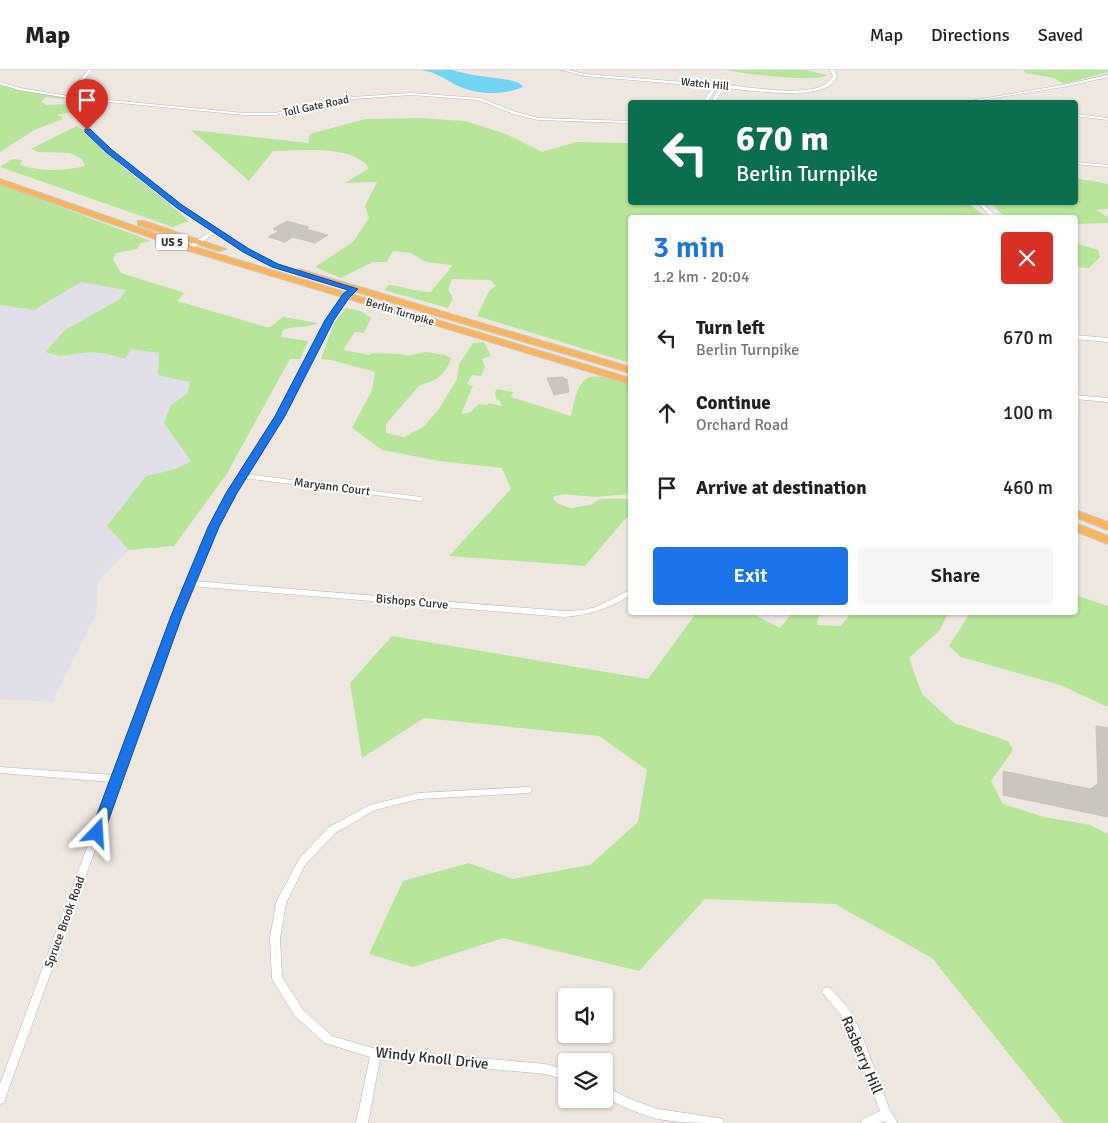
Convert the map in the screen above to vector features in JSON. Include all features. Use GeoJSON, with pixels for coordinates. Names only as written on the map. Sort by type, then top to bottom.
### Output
{"type":"FeatureCollection","features":[{"type":"Feature","properties":{"kind":"highway","name":"Berlin Turnpike"},"geometry":{"type":"LineString","coordinates":[[0,172],[200,242],[628,369]]}},
{"type":"Feature","properties":{"kind":"highway","name":"Berlin Turnpike"},"geometry":{"type":"LineString","coordinates":[[0,181],[189,248],[628,380]]}},
{"type":"Feature","properties":{"kind":"highway"},"geometry":{"type":"LineString","coordinates":[[1078,514],[1108,526]]}},
{"type":"Feature","properties":{"kind":"highway"},"geometry":{"type":"LineString","coordinates":[[1078,528],[1108,540]]}},
{"type":"Feature","properties":{"kind":"street"},"geometry":{"type":"LineString","coordinates":[[90,70],[68,97],[83,125],[92,136],[208,226],[251,253],[275,265]]}},
{"type":"Feature","properties":{"kind":"street","name":"Watch Hill"},"geometry":{"type":"LineString","coordinates":[[563,70],[585,75],[723,85],[776,91],[821,88],[833,82],[835,76],[832,70]]}},
{"type":"Feature","properties":{"kind":"street"},"geometry":{"type":"LineString","coordinates":[[981,100],[1108,76]]}},
{"type":"Feature","properties":{"kind":"street","name":"Toll Gate Road"},"geometry":{"type":"LineString","coordinates":[[0,83],[18,89],[68,97],[255,115],[286,113],[368,96],[403,94],[480,99],[515,113],[538,119],[628,122]]}},
{"type":"Feature","properties":{"kind":"street"},"geometry":{"type":"LineString","coordinates":[[706,100],[716,85]]}},
{"type":"Feature","properties":{"kind":"street"},"geometry":{"type":"LineString","coordinates":[[714,100],[723,85]]}},
{"type":"Feature","properties":{"kind":"street"},"geometry":{"type":"LineString","coordinates":[[709,96],[716,97]]}},
{"type":"Feature","properties":{"kind":"street"},"geometry":{"type":"LineString","coordinates":[[997,98],[1002,100]]}},
{"type":"Feature","properties":{"kind":"street"},"geometry":{"type":"LineString","coordinates":[[1078,115],[1108,119]]}},
{"type":"Feature","properties":{"kind":"street"},"geometry":{"type":"LineString","coordinates":[[1078,163],[1108,166]]}},
{"type":"Feature","properties":{"kind":"street"},"geometry":{"type":"LineString","coordinates":[[982,205],[992,215]]}},
{"type":"Feature","properties":{"kind":"street"},"geometry":{"type":"LineString","coordinates":[[189,248],[212,234],[213,232],[208,226]]}},
{"type":"Feature","properties":{"kind":"street","name":"Spruce Brook Road"},"geometry":{"type":"LineString","coordinates":[[0,1099],[189,583],[222,510],[280,416],[330,320],[346,296],[354,289]]}},
{"type":"Feature","properties":{"kind":"street"},"geometry":{"type":"LineString","coordinates":[[1078,337],[1108,340]]}},
{"type":"Feature","properties":{"kind":"street"},"geometry":{"type":"LineString","coordinates":[[1078,397],[1108,400]]}},
{"type":"Feature","properties":{"kind":"street","name":"Maryann Court"},"geometry":{"type":"LineString","coordinates":[[243,476],[421,499]]}},
{"type":"Feature","properties":{"kind":"street","name":"Bishops Curve"},"geometry":{"type":"LineString","coordinates":[[189,583],[564,614],[592,612],[604,608],[628,593]]}},
{"type":"Feature","properties":{"kind":"street"},"geometry":{"type":"LineString","coordinates":[[0,770],[116,779]]}},
{"type":"Feature","properties":{"kind":"street","name":"Windy Knoll Drive"},"geometry":{"type":"LineString","coordinates":[[528,790],[419,796],[373,807],[332,830],[302,862],[282,903],[275,938],[277,978],[299,1013],[329,1040],[376,1054],[546,1069],[558,1073]]}},
{"type":"Feature","properties":{"kind":"street","name":"Rasberry Hill"},"geometry":{"type":"LineString","coordinates":[[827,992],[845,1012],[858,1038],[889,1119]]}},
{"type":"Feature","properties":{"kind":"street"},"geometry":{"type":"LineString","coordinates":[[362,1123],[376,1054]]}},
{"type":"Feature","properties":{"kind":"street"},"geometry":{"type":"LineString","coordinates":[[613,1096],[658,1114],[718,1123]]}},
{"type":"Feature","properties":{"kind":"street"},"geometry":{"type":"LineString","coordinates":[[867,1123],[889,1119]]}},
{"type":"Feature","properties":{"kind":"shaded area"},"geometry":{"type":"Polygon","coordinates":[[[81,282],[126,290],[120,299],[65,330],[45,352],[60,356],[91,352],[108,354],[117,358],[131,349],[160,353],[190,381],[187,394],[171,405],[191,461],[176,469],[146,476],[107,526],[129,550],[98,581],[96,614],[52,702],[0,699],[0,305],[34,310],[81,282]]]}},
{"type":"Feature","properties":{"kind":"green space"},"geometry":{"type":"Polygon","coordinates":[[[728,70],[805,70],[827,75],[795,78],[748,74],[728,70]]]}},
{"type":"Feature","properties":{"kind":"green space"},"geometry":{"type":"Polygon","coordinates":[[[1023,70],[1108,70],[1108,72],[1064,84],[1054,78],[1026,73],[1023,70]]]}},
{"type":"Feature","properties":{"kind":"green space"},"geometry":{"type":"Polygon","coordinates":[[[0,85],[64,97],[64,99],[46,97],[41,102],[46,105],[67,104],[72,112],[57,115],[63,117],[61,120],[34,130],[0,152],[0,85]]]}},
{"type":"Feature","properties":{"kind":"green space"},"geometry":{"type":"Polygon","coordinates":[[[419,118],[465,121],[506,134],[542,152],[576,142],[628,143],[628,205],[970,205],[983,215],[628,215],[628,362],[477,316],[489,291],[496,286],[490,280],[452,279],[448,290],[453,298],[448,308],[384,290],[389,285],[431,292],[452,265],[426,262],[411,253],[393,251],[387,262],[373,262],[341,278],[315,267],[353,242],[369,218],[365,206],[377,182],[345,183],[369,168],[361,160],[338,152],[324,150],[273,151],[249,181],[191,130],[308,143],[310,134],[365,119],[419,118]]]}},
{"type":"Feature","properties":{"kind":"green space"},"geometry":{"type":"Polygon","coordinates":[[[77,126],[189,221],[173,227],[0,167],[13,159],[22,160],[20,165],[44,170],[61,170],[85,166],[82,159],[70,153],[38,152],[31,149],[77,126]]]}},
{"type":"Feature","properties":{"kind":"green space"},"geometry":{"type":"Polygon","coordinates":[[[1078,179],[1108,184],[1108,209],[1096,210],[1108,217],[1108,223],[1078,224],[1078,215],[1003,215],[993,205],[1078,205],[1078,179]]]}},
{"type":"Feature","properties":{"kind":"green space"},"geometry":{"type":"Polygon","coordinates":[[[0,184],[151,241],[141,243],[137,249],[116,253],[113,259],[121,273],[185,293],[177,301],[266,327],[270,327],[283,317],[318,323],[283,330],[281,337],[308,341],[300,359],[290,359],[226,475],[174,546],[129,550],[107,526],[146,476],[176,469],[191,461],[164,423],[171,405],[187,394],[190,382],[158,375],[159,353],[131,349],[125,359],[91,352],[60,356],[45,352],[65,330],[120,299],[126,290],[81,282],[34,310],[0,305],[0,184]]]}},
{"type":"Feature","properties":{"kind":"green space"},"geometry":{"type":"Polygon","coordinates":[[[1078,244],[1098,250],[1100,257],[1089,268],[1078,267],[1078,244]]]}},
{"type":"Feature","properties":{"kind":"green space"},"geometry":{"type":"Polygon","coordinates":[[[346,308],[361,311],[371,318],[364,333],[355,332],[343,350],[369,355],[371,353],[408,356],[426,352],[445,355],[451,358],[441,375],[435,380],[417,388],[386,424],[386,433],[404,437],[423,427],[439,409],[457,379],[459,364],[473,343],[484,342],[491,356],[482,359],[485,367],[481,376],[472,375],[467,384],[473,386],[461,414],[469,413],[479,404],[487,405],[489,403],[502,406],[500,401],[496,399],[495,392],[497,389],[513,392],[511,397],[571,416],[578,389],[588,378],[595,376],[604,377],[628,383],[628,494],[594,497],[565,494],[554,496],[553,499],[559,504],[571,508],[590,505],[600,499],[628,499],[628,518],[585,566],[449,556],[511,489],[502,468],[439,461],[382,450],[352,428],[372,390],[375,372],[321,359],[334,323],[346,308]]]}},
{"type":"Feature","properties":{"kind":"green space"},"geometry":{"type":"Polygon","coordinates":[[[1078,596],[1108,606],[1108,707],[1060,685],[961,657],[949,646],[969,615],[1078,615],[1078,596]]]}},
{"type":"Feature","properties":{"kind":"green space"},"geometry":{"type":"Polygon","coordinates":[[[695,615],[755,615],[780,628],[790,615],[819,615],[817,625],[841,626],[849,615],[947,615],[940,630],[909,658],[922,694],[954,723],[1008,741],[1013,750],[991,781],[1003,804],[1044,817],[1090,825],[1108,834],[1108,1123],[1064,1123],[932,958],[835,904],[705,899],[639,971],[503,938],[413,967],[369,954],[403,881],[469,863],[513,879],[590,865],[638,822],[647,770],[599,736],[424,718],[362,758],[350,683],[392,636],[648,679],[695,615]]]}},
{"type":"Feature","properties":{"kind":"water"},"geometry":{"type":"Polygon","coordinates":[[[421,70],[451,70],[510,80],[519,83],[523,87],[506,92],[479,92],[462,88],[434,73],[421,70]]]}},
{"type":"Feature","properties":{"kind":"building"},"geometry":{"type":"Polygon","coordinates":[[[287,221],[328,235],[315,243],[293,237],[285,242],[268,237],[279,231],[273,229],[287,221]]]}},
{"type":"Feature","properties":{"kind":"building"},"geometry":{"type":"Polygon","coordinates":[[[563,377],[567,379],[569,392],[554,395],[547,378],[563,377]]]}},
{"type":"Feature","properties":{"kind":"building"},"geometry":{"type":"Polygon","coordinates":[[[1096,726],[1108,728],[1108,817],[1003,795],[1003,771],[1090,789],[1098,784],[1096,726]]]}},
{"type":"Feature","properties":{"kind":"route"},"geometry":{"type":"LineString","coordinates":[[87,130],[179,207],[255,256],[275,265],[354,289],[334,312],[280,416],[213,527],[176,616],[97,833]]}}]}
